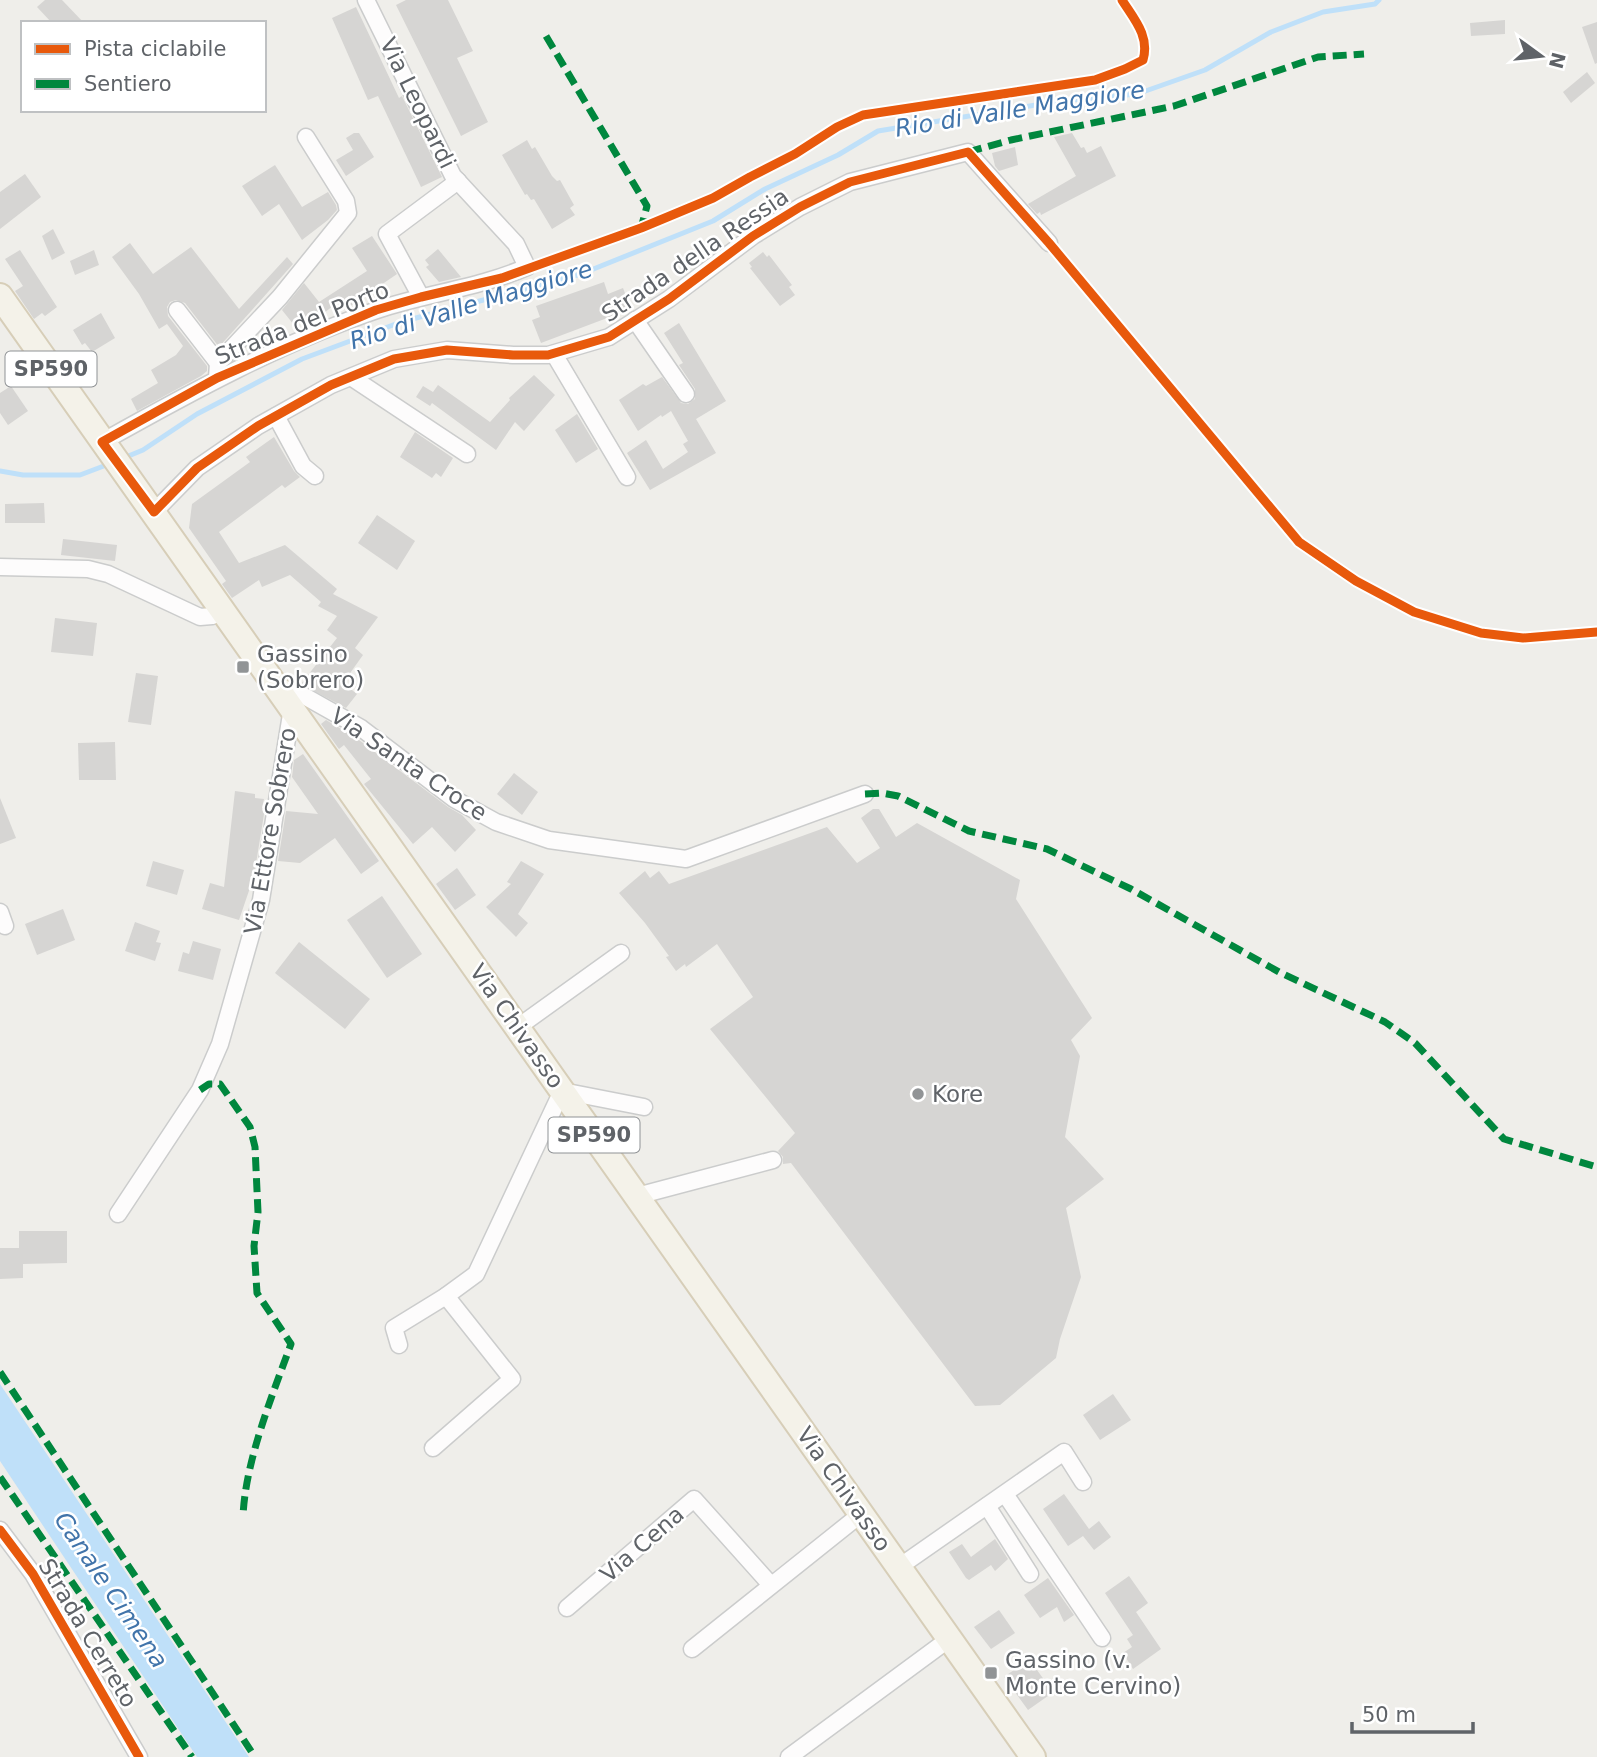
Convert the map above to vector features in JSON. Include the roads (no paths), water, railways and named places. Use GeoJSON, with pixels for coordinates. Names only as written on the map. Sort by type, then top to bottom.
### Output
{"type":"FeatureCollection","features":[{"type":"Feature","properties":{"kind":"main road","name":"Via Chivasso"},"geometry":{"type":"LineString","coordinates":[[0,296],[1033,1757]]}},
{"type":"Feature","properties":{"kind":"street","name":"Via Leopardi"},"geometry":{"type":"LineString","coordinates":[[366,0],[453,176],[516,244],[527,267]]}},
{"type":"Feature","properties":{"kind":"street"},"geometry":{"type":"LineString","coordinates":[[177,310],[217,370],[348,214],[346,201],[306,136]]}},
{"type":"Feature","properties":{"kind":"street","name":"Strada della Ressia"},"geometry":{"type":"LineString","coordinates":[[154,512],[197,468],[276,416],[331,385],[394,359],[447,350],[513,355],[554,354],[609,337],[669,299],[753,236],[800,207],[850,182],[968,152],[1049,243]]}},
{"type":"Feature","properties":{"kind":"street"},"geometry":{"type":"LineString","coordinates":[[421,297],[387,234],[458,181]]}},
{"type":"Feature","properties":{"kind":"street","name":"Strada del Porto"},"geometry":{"type":"LineString","coordinates":[[102,442],[217,370],[376,310],[502,278],[527,267]]}},
{"type":"Feature","properties":{"kind":"street","name":"Strada della Ressia"},"geometry":{"type":"LineString","coordinates":[[635,320],[686,394]]}},
{"type":"Feature","properties":{"kind":"street"},"geometry":{"type":"LineString","coordinates":[[554,354],[627,477]]}},
{"type":"Feature","properties":{"kind":"street"},"geometry":{"type":"LineString","coordinates":[[351,377],[467,454]]}},
{"type":"Feature","properties":{"kind":"street"},"geometry":{"type":"LineString","coordinates":[[276,416],[303,466],[315,476]]}},
{"type":"Feature","properties":{"kind":"street"},"geometry":{"type":"LineString","coordinates":[[0,567],[88,569],[108,574],[200,617],[224,611]]}},
{"type":"Feature","properties":{"kind":"street","name":"Via Santa Croce"},"geometry":{"type":"LineString","coordinates":[[277,686],[306,697],[361,727],[454,799],[496,822],[549,840],[686,859],[865,794]]}},
{"type":"Feature","properties":{"kind":"street","name":"Via Ettore Sobrero"},"geometry":{"type":"LineString","coordinates":[[118,1214],[200,1090],[220,1044],[261,900],[292,708]]}},
{"type":"Feature","properties":{"kind":"street"},"geometry":{"type":"LineString","coordinates":[[518,1027],[621,953]]}},
{"type":"Feature","properties":{"kind":"street"},"geometry":{"type":"LineString","coordinates":[[399,1345],[394,1328],[476,1274],[562,1091],[645,1107]]}},
{"type":"Feature","properties":{"kind":"street"},"geometry":{"type":"LineString","coordinates":[[637,1196],[773,1160]]}},
{"type":"Feature","properties":{"kind":"street"},"geometry":{"type":"LineString","coordinates":[[433,1448],[512,1379],[446,1296]]}},
{"type":"Feature","properties":{"kind":"street"},"geometry":{"type":"LineString","coordinates":[[899,1567],[1063,1452],[1083,1482]]}},
{"type":"Feature","properties":{"kind":"street"},"geometry":{"type":"LineString","coordinates":[[1005,1494],[1102,1637]]}},
{"type":"Feature","properties":{"kind":"street","name":"Via Cena"},"geometry":{"type":"LineString","coordinates":[[567,1608],[694,1500],[771,1585]]}},
{"type":"Feature","properties":{"kind":"street"},"geometry":{"type":"LineString","coordinates":[[986,1506],[1030,1574]]}},
{"type":"Feature","properties":{"kind":"street"},"geometry":{"type":"LineString","coordinates":[[692,1648],[861,1514]]}},
{"type":"Feature","properties":{"kind":"street","name":"Strada Cerreto"},"geometry":{"type":"LineString","coordinates":[[0,1530],[33,1574],[139,1757]]}},
{"type":"Feature","properties":{"kind":"street"},"geometry":{"type":"LineString","coordinates":[[789,1757],[949,1639]]}},
{"type":"Feature","properties":{"kind":"water","name":"Canale Cimena"},"geometry":{"type":"Polygon","coordinates":[[[0,1384],[249,1757],[197,1757],[0,1461],[0,1384]]]}},
{"type":"Feature","properties":{"kind":"waterway","name":"Rio di Valle Maggiore"},"geometry":{"type":"LineString","coordinates":[[126,457],[143,450],[197,414],[302,359],[401,322],[581,274],[713,221],[765,189],[838,155],[878,131],[1060,101],[1137,94],[1205,70],[1271,32],[1323,12],[1375,4],[1379,0]]}},
{"type":"Feature","properties":{"kind":"waterway","name":"Rio di Valle Maggiore"},"geometry":{"type":"LineString","coordinates":[[0,471],[23,475],[80,475],[109,464]]}},
{"type":"Feature","properties":{"kind":"place","name":"Gassino (Sobrero)"},"geometry":{"type":"Point","coordinates":[243,667]}},
{"type":"Feature","properties":{"kind":"place","name":"Kore"},"geometry":{"type":"Point","coordinates":[918,1094]}},
{"type":"Feature","properties":{"kind":"place","name":"Gassino (v. Monte Cervino)"},"geometry":{"type":"Point","coordinates":[991,1673]}}]}
